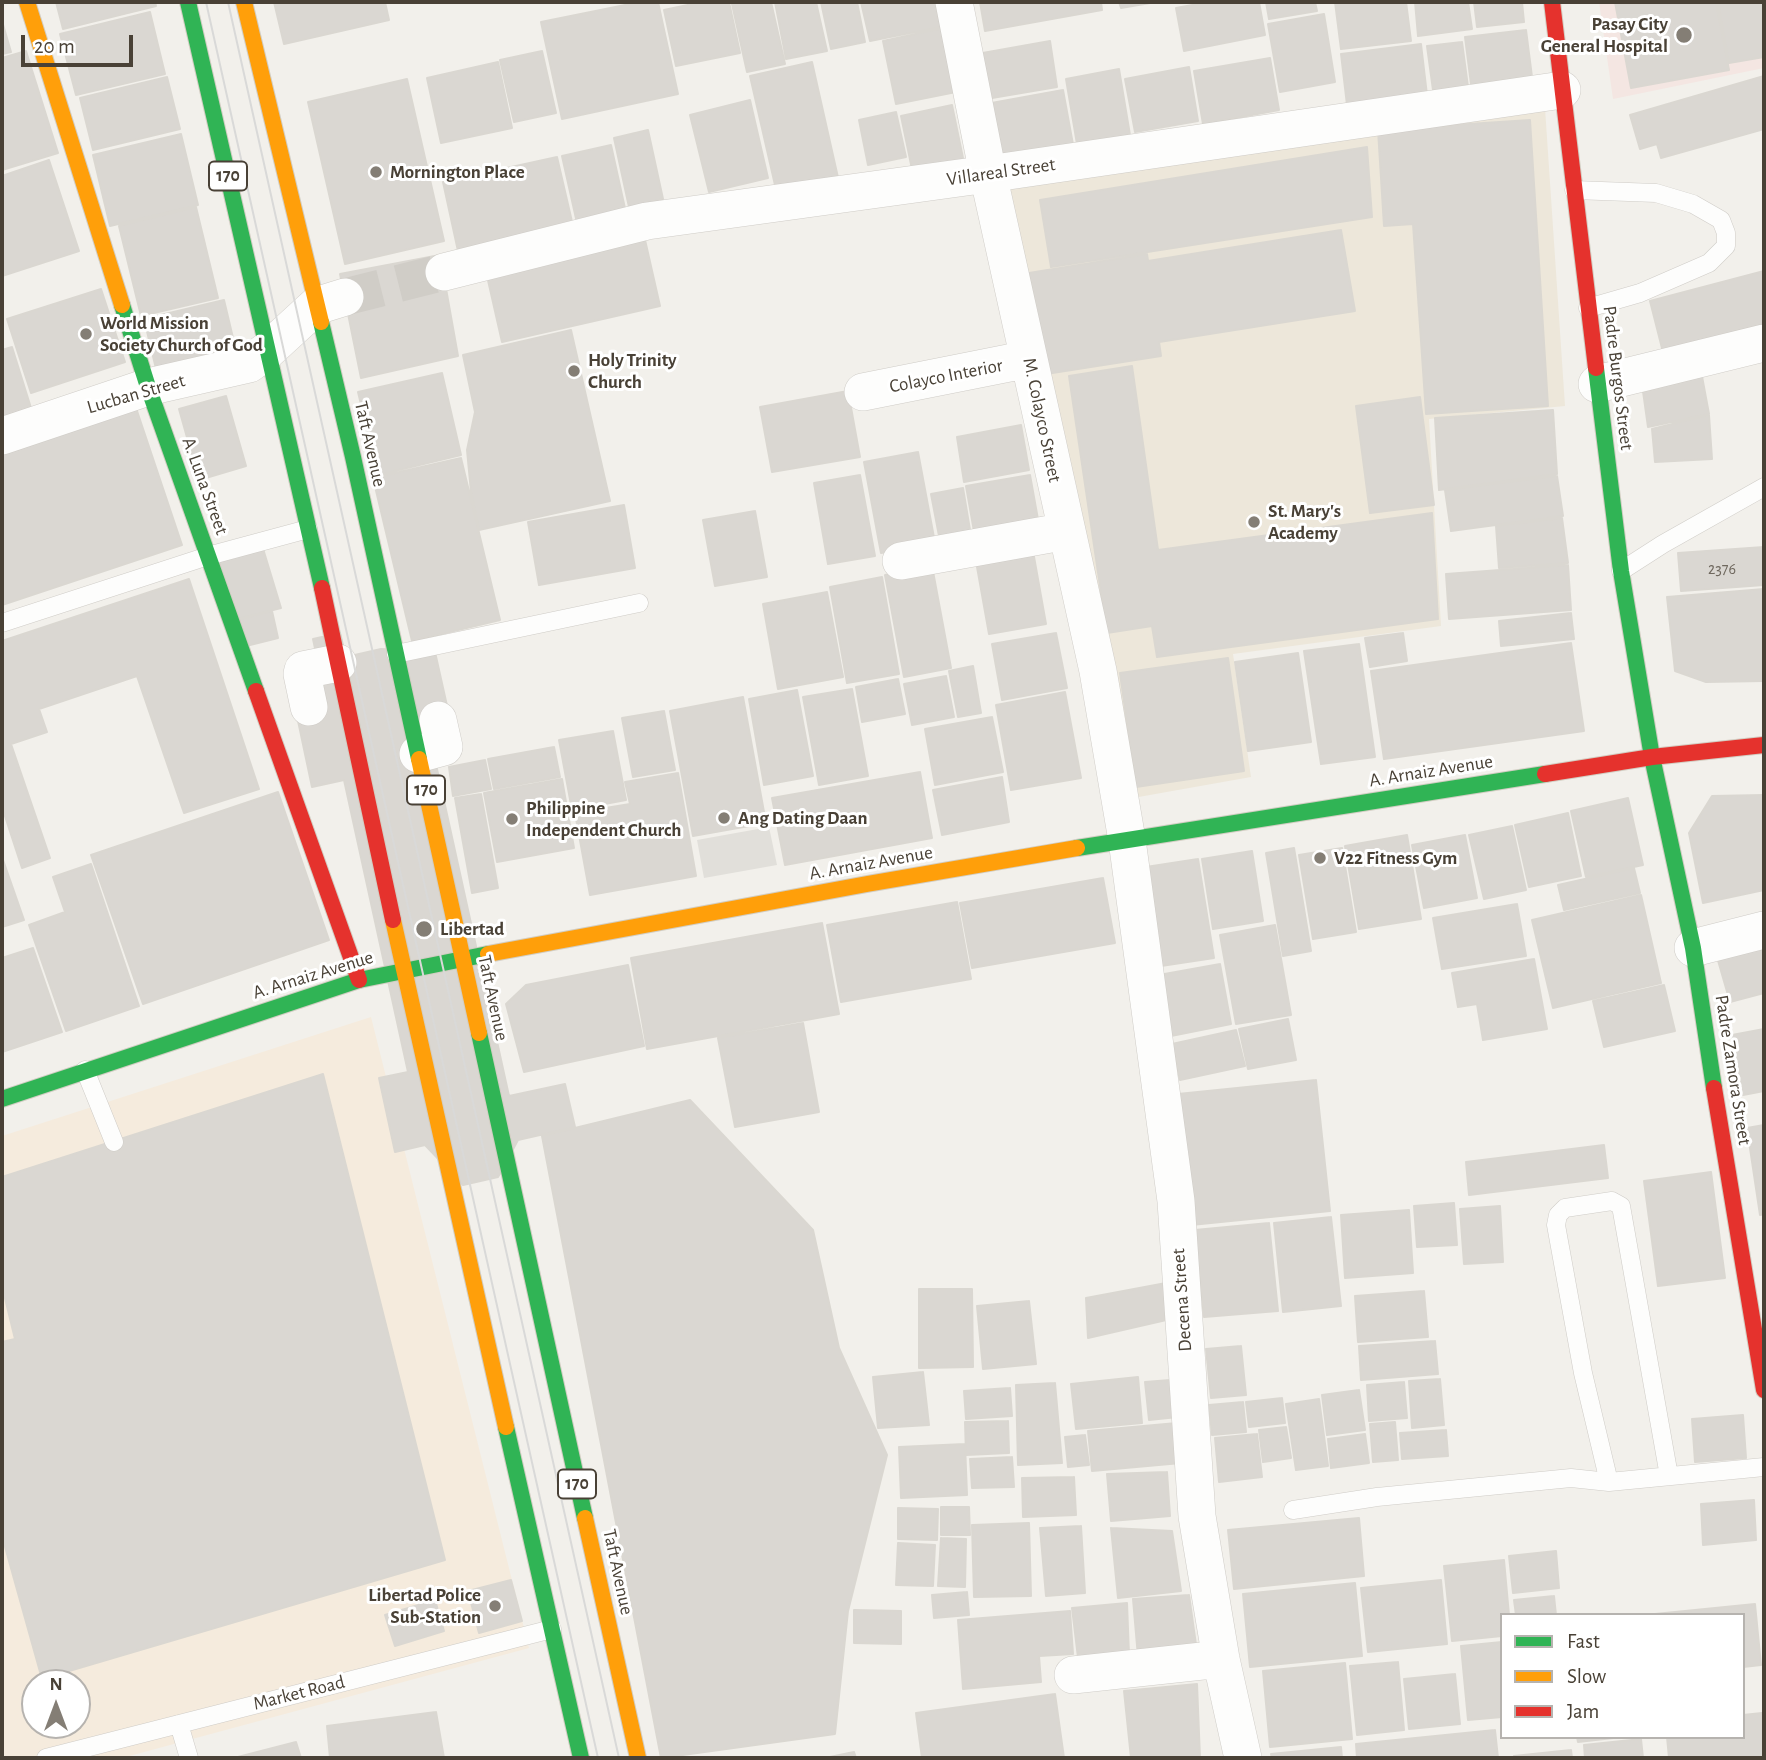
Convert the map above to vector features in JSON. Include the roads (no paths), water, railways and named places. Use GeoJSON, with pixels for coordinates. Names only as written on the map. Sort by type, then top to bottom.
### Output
{"type":"FeatureCollection","features":[{"type":"Feature","properties":{"kind":"main road","name":"A. Luna Street"},"geometry":{"type":"LineString","coordinates":[[27,2],[148,387],[359,980]]}},
{"type":"Feature","properties":{"kind":"main road","name":"170"},"geometry":{"type":"LineString","coordinates":[[188,2],[581,1758]]}},
{"type":"Feature","properties":{"kind":"main road","name":"Taft Avenue"},"geometry":{"type":"LineString","coordinates":[[244,2],[330,302],[353,457],[638,1758]]}},
{"type":"Feature","properties":{"kind":"main road","name":"Padre Burgos Street"},"geometry":{"type":"LineString","coordinates":[[1552,2],[1621,571],[1652,757]]}},
{"type":"Feature","properties":{"kind":"main road","name":"A. Arnaiz Avenue"},"geometry":{"type":"LineString","coordinates":[[2,1099],[359,980],[463,959],[867,884],[1127,840],[1652,757],[1764,745]]}},
{"type":"Feature","properties":{"kind":"main road","name":"Padre Zamora Street"},"geometry":{"type":"LineString","coordinates":[[1652,757],[1693,948],[1729,1185],[1761,1352],[1764,1390]]}},
{"type":"Feature","properties":{"kind":"street","name":"M. Colayco Street"},"geometry":{"type":"LineString","coordinates":[[954,2],[988,174],[1098,671],[1127,840]]}},
{"type":"Feature","properties":{"kind":"street","name":"Villareal Street"},"geometry":{"type":"LineString","coordinates":[[444,272],[647,221],[1562,90]]}},
{"type":"Feature","properties":{"kind":"street"},"geometry":{"type":"LineString","coordinates":[[268,350],[330,302]]}},
{"type":"Feature","properties":{"kind":"street"},"geometry":{"type":"LineString","coordinates":[[1597,384],[1764,343]]}},
{"type":"Feature","properties":{"kind":"street","name":"Lucban Street"},"geometry":{"type":"LineString","coordinates":[[2,436],[148,387],[249,364],[268,350]]}},
{"type":"Feature","properties":{"kind":"street","name":"Colayco Interior"},"geometry":{"type":"LineString","coordinates":[[863,392],[1029,359]]}},
{"type":"Feature","properties":{"kind":"street"},"geometry":{"type":"LineString","coordinates":[[901,561],[1066,531]]}},
{"type":"Feature","properties":{"kind":"street"},"geometry":{"type":"LineString","coordinates":[[309,707],[303,670],[338,663]]}},
{"type":"Feature","properties":{"kind":"street"},"geometry":{"type":"LineString","coordinates":[[418,754],[444,747],[438,720]]}},
{"type":"Feature","properties":{"kind":"street","name":"Decena Street"},"geometry":{"type":"LineString","coordinates":[[1127,840],[1176,1202],[1196,1517],[1221,1659],[1244,1758]]}},
{"type":"Feature","properties":{"kind":"street"},"geometry":{"type":"LineString","coordinates":[[1693,948],[1764,930]]}},
{"type":"Feature","properties":{"kind":"street"},"geometry":{"type":"LineString","coordinates":[[1073,1675],[1221,1659]]}},
{"type":"Feature","properties":{"kind":"lane"},"geometry":{"type":"LineString","coordinates":[[1574,190],[1656,193],[1693,204],[1712,214],[1721,220],[1726,233],[1726,246],[1709,263],[1640,293],[1588,308]]}},
{"type":"Feature","properties":{"kind":"lane"},"geometry":{"type":"LineString","coordinates":[[1621,571],[1764,487]]}},
{"type":"Feature","properties":{"kind":"lane"},"geometry":{"type":"LineString","coordinates":[[2,622],[208,556],[308,529]]}},
{"type":"Feature","properties":{"kind":"lane"},"geometry":{"type":"LineString","coordinates":[[396,654],[639,603]]}},
{"type":"Feature","properties":{"kind":"lane"},"geometry":{"type":"LineString","coordinates":[[85,1070],[114,1142]]}},
{"type":"Feature","properties":{"kind":"lane"},"geometry":{"type":"LineString","coordinates":[[1609,1482],[1583,1373],[1556,1225],[1558,1214],[1565,1208],[1612,1201],[1621,1206],[1669,1476]]}},
{"type":"Feature","properties":{"kind":"lane"},"geometry":{"type":"LineString","coordinates":[[1293,1510],[1377,1497],[1571,1478],[1609,1482],[1764,1468]]}},
{"type":"Feature","properties":{"kind":"lane","name":"Market Road"},"geometry":{"type":"LineString","coordinates":[[46,1758],[552,1629]]}},
{"type":"Feature","properties":{"kind":"lane"},"geometry":{"type":"LineString","coordinates":[[179,1724],[189,1758]]}},
{"type":"Feature","properties":{"kind":"tunnel"},"geometry":{"type":"LineString","coordinates":[[345,297],[444,272]]}},
{"type":"Feature","properties":{"kind":"tram line"},"geometry":{"type":"LineString","coordinates":[[206,2],[598,1758]]}},
{"type":"Feature","properties":{"kind":"tram line"},"geometry":{"type":"LineString","coordinates":[[228,2],[619,1758]]}},
{"type":"Feature","properties":{"kind":"place","name":"Pasay City General Hospital"},"geometry":{"type":"Point","coordinates":[1684,35]}},
{"type":"Feature","properties":{"kind":"place","name":"Mornington Place"},"geometry":{"type":"Point","coordinates":[376,172]}},
{"type":"Feature","properties":{"kind":"place","name":"World Mission Society Church of God"},"geometry":{"type":"Point","coordinates":[86,334]}},
{"type":"Feature","properties":{"kind":"place","name":"Holy Trinity Church"},"geometry":{"type":"Point","coordinates":[574,371]}},
{"type":"Feature","properties":{"kind":"place","name":"St. Mary's Academy"},"geometry":{"type":"Point","coordinates":[1254,522]}},
{"type":"Feature","properties":{"kind":"place","name":"Ang Dating Daan"},"geometry":{"type":"Point","coordinates":[724,818]}},
{"type":"Feature","properties":{"kind":"place","name":"Philippine Independent Church"},"geometry":{"type":"Point","coordinates":[512,819]}},
{"type":"Feature","properties":{"kind":"place","name":"V22 Fitness Gym"},"geometry":{"type":"Point","coordinates":[1320,858]}},
{"type":"Feature","properties":{"kind":"place","name":"Libertad"},"geometry":{"type":"Point","coordinates":[424,929]}},
{"type":"Feature","properties":{"kind":"place","name":"Libertad Police Sub-Station"},"geometry":{"type":"Point","coordinates":[495,1606]}}]}
